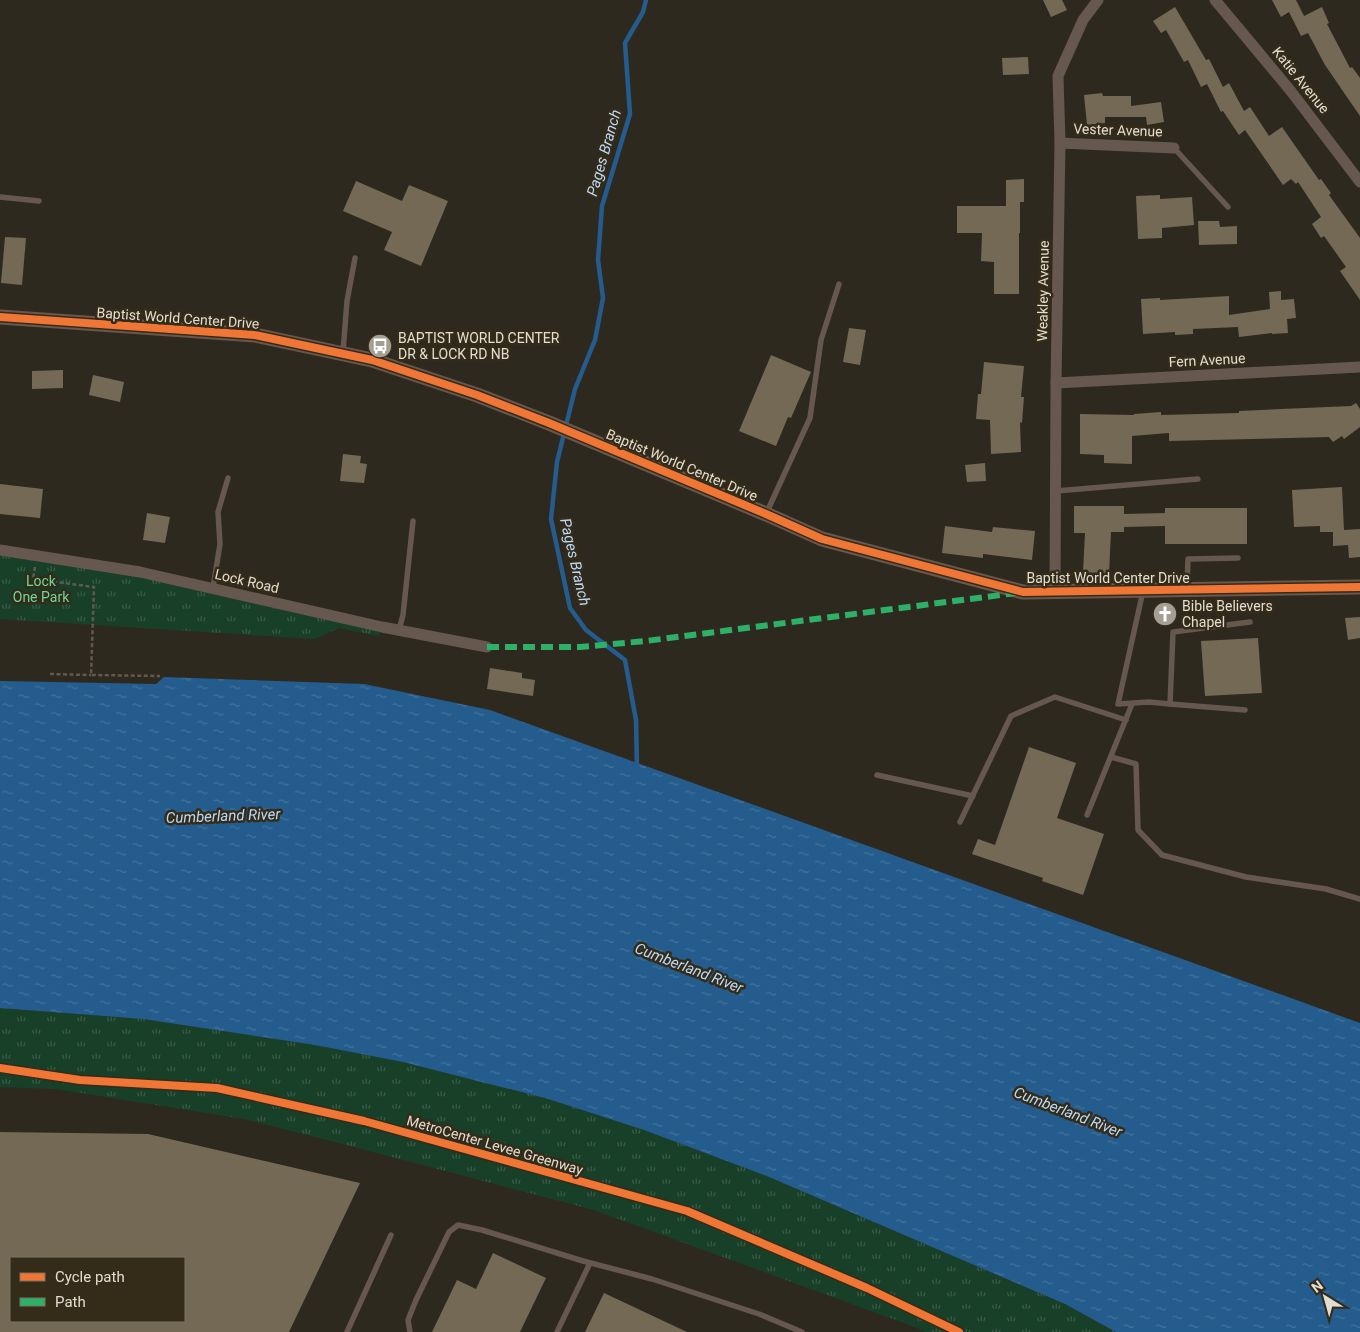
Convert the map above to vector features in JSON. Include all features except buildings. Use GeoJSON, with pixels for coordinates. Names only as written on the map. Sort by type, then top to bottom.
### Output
{"type":"FeatureCollection","features":[{"type":"Feature","properties":{"kind":"street","name":"Weakley Avenue"},"geometry":{"type":"LineString","coordinates":[[1056,593],[1056,383],[1060,143],[1058,76],[1083,20],[1098,0]]}},
{"type":"Feature","properties":{"kind":"street","name":"Katie Avenue"},"geometry":{"type":"LineString","coordinates":[[1215,0],[1290,90],[1360,182]]}},
{"type":"Feature","properties":{"kind":"street","name":"Vester Avenue"},"geometry":{"type":"LineString","coordinates":[[1060,143],[1174,148]]}},
{"type":"Feature","properties":{"kind":"street","name":"Baptist World Center Drive"},"geometry":{"type":"LineString","coordinates":[[0,318],[256,335],[372,360],[476,395],[558,427],[822,539],[1023,592],[1360,587]]}},
{"type":"Feature","properties":{"kind":"street","name":"Fern Avenue"},"geometry":{"type":"LineString","coordinates":[[1056,383],[1360,367]]}},
{"type":"Feature","properties":{"kind":"street","name":"Lock Road"},"geometry":{"type":"LineString","coordinates":[[0,550],[140,572],[399,630],[487,647]]}},
{"type":"Feature","properties":{"kind":"lane"},"geometry":{"type":"LineString","coordinates":[[1174,148],[1228,207]]}},
{"type":"Feature","properties":{"kind":"lane"},"geometry":{"type":"LineString","coordinates":[[0,197],[39,201]]}},
{"type":"Feature","properties":{"kind":"lane"},"geometry":{"type":"LineString","coordinates":[[342,354],[347,301],[355,258]]}},
{"type":"Feature","properties":{"kind":"lane"},"geometry":{"type":"LineString","coordinates":[[766,514],[810,418],[821,340],[838,284]]}},
{"type":"Feature","properties":{"kind":"lane"},"geometry":{"type":"LineString","coordinates":[[212,588],[220,544],[218,512],[228,478]]}},
{"type":"Feature","properties":{"kind":"lane"},"geometry":{"type":"LineString","coordinates":[[1056,491],[1198,479]]}},
{"type":"Feature","properties":{"kind":"lane"},"geometry":{"type":"LineString","coordinates":[[399,630],[403,614],[413,521]]}},
{"type":"Feature","properties":{"kind":"lane"},"geometry":{"type":"LineString","coordinates":[[1187,590],[1188,559],[1238,558]]}},
{"type":"Feature","properties":{"kind":"lane"},"geometry":{"type":"LineString","coordinates":[[1143,591],[1118,704],[1149,702],[1245,710]]}},
{"type":"Feature","properties":{"kind":"lane"},"geometry":{"type":"LineString","coordinates":[[1170,704],[1173,632],[1250,622]]}},
{"type":"Feature","properties":{"kind":"lane"},"geometry":{"type":"LineString","coordinates":[[960,822],[1010,716],[1055,697],[1126,720]]}},
{"type":"Feature","properties":{"kind":"lane"},"geometry":{"type":"LineString","coordinates":[[1087,815],[1132,704]]}},
{"type":"Feature","properties":{"kind":"lane"},"geometry":{"type":"LineString","coordinates":[[1111,757],[1136,764],[1138,830],[1162,855],[1246,877],[1326,889],[1360,899]]}},
{"type":"Feature","properties":{"kind":"lane"},"geometry":{"type":"LineString","coordinates":[[877,775],[973,796]]}},
{"type":"Feature","properties":{"kind":"lane"},"geometry":{"type":"LineString","coordinates":[[410,1332],[408,1320],[416,1300],[449,1232],[458,1225],[482,1230],[590,1263],[652,1279],[759,1314],[802,1332]]}},
{"type":"Feature","properties":{"kind":"lane"},"geometry":{"type":"LineString","coordinates":[[347,1332],[391,1235]]}},
{"type":"Feature","properties":{"kind":"lane"},"geometry":{"type":"LineString","coordinates":[[557,1332],[590,1263]]}},
{"type":"Feature","properties":{"kind":"path"},"geometry":{"type":"LineString","coordinates":[[36,556],[33,579],[94,587],[91,675]]}},
{"type":"Feature","properties":{"kind":"path"},"geometry":{"type":"LineString","coordinates":[[50,674],[160,676]]}},
{"type":"Feature","properties":{"kind":"green space","name":"Lock One Park"},"geometry":{"type":"Polygon","coordinates":[[[0,550],[140,572],[382,627],[379,636],[339,628],[315,639],[0,619],[0,550]]]}},
{"type":"Feature","properties":{"kind":"green space"},"geometry":{"type":"Polygon","coordinates":[[[0,1008],[143,1019],[315,1045],[403,1062],[545,1098],[644,1130],[769,1177],[1065,1304],[1116,1332],[925,1332],[594,1210],[244,1119],[56,1089],[0,1087],[0,1008]]]}},
{"type":"Feature","properties":{"kind":"water","name":"Cumberland River"},"geometry":{"type":"Polygon","coordinates":[[[164,677],[364,684],[490,710],[1360,1023],[1360,1332],[1116,1332],[1065,1304],[769,1177],[644,1130],[545,1098],[403,1062],[315,1045],[143,1019],[0,1008],[0,681],[156,684],[164,677]]]}},
{"type":"Feature","properties":{"kind":"waterway","name":"Pages Branch"},"geometry":{"type":"LineString","coordinates":[[637,768],[636,720],[625,660],[586,630],[570,608],[551,519],[557,462],[575,389],[595,340],[603,298],[598,260],[602,206],[630,114],[625,43],[643,12],[646,0]]}},
{"type":"Feature","properties":{"kind":"marked path"},"geometry":{"type":"LineString","coordinates":[[487,647],[580,647],[646,641],[1016,593]]}},
{"type":"Feature","properties":{"kind":"cycle path"},"geometry":{"type":"LineString","coordinates":[[0,317],[255,335],[372,360],[477,395],[549,423],[822,539],[1023,592],[1360,587]]}},
{"type":"Feature","properties":{"kind":"cycle path","name":"MetroCenter Levee Greenway"},"geometry":{"type":"LineString","coordinates":[[0,1068],[80,1080],[217,1088],[364,1121],[687,1211],[867,1288],[959,1332]]}},
{"type":"Feature","properties":{"kind":"place","name":"BAPTIST WORLD CENTER DR & LOCK RD NB"},"geometry":{"type":"Point","coordinates":[380,346]}},
{"type":"Feature","properties":{"kind":"place","name":"Bible Believers Chapel"},"geometry":{"type":"Point","coordinates":[1165,614]}}]}
